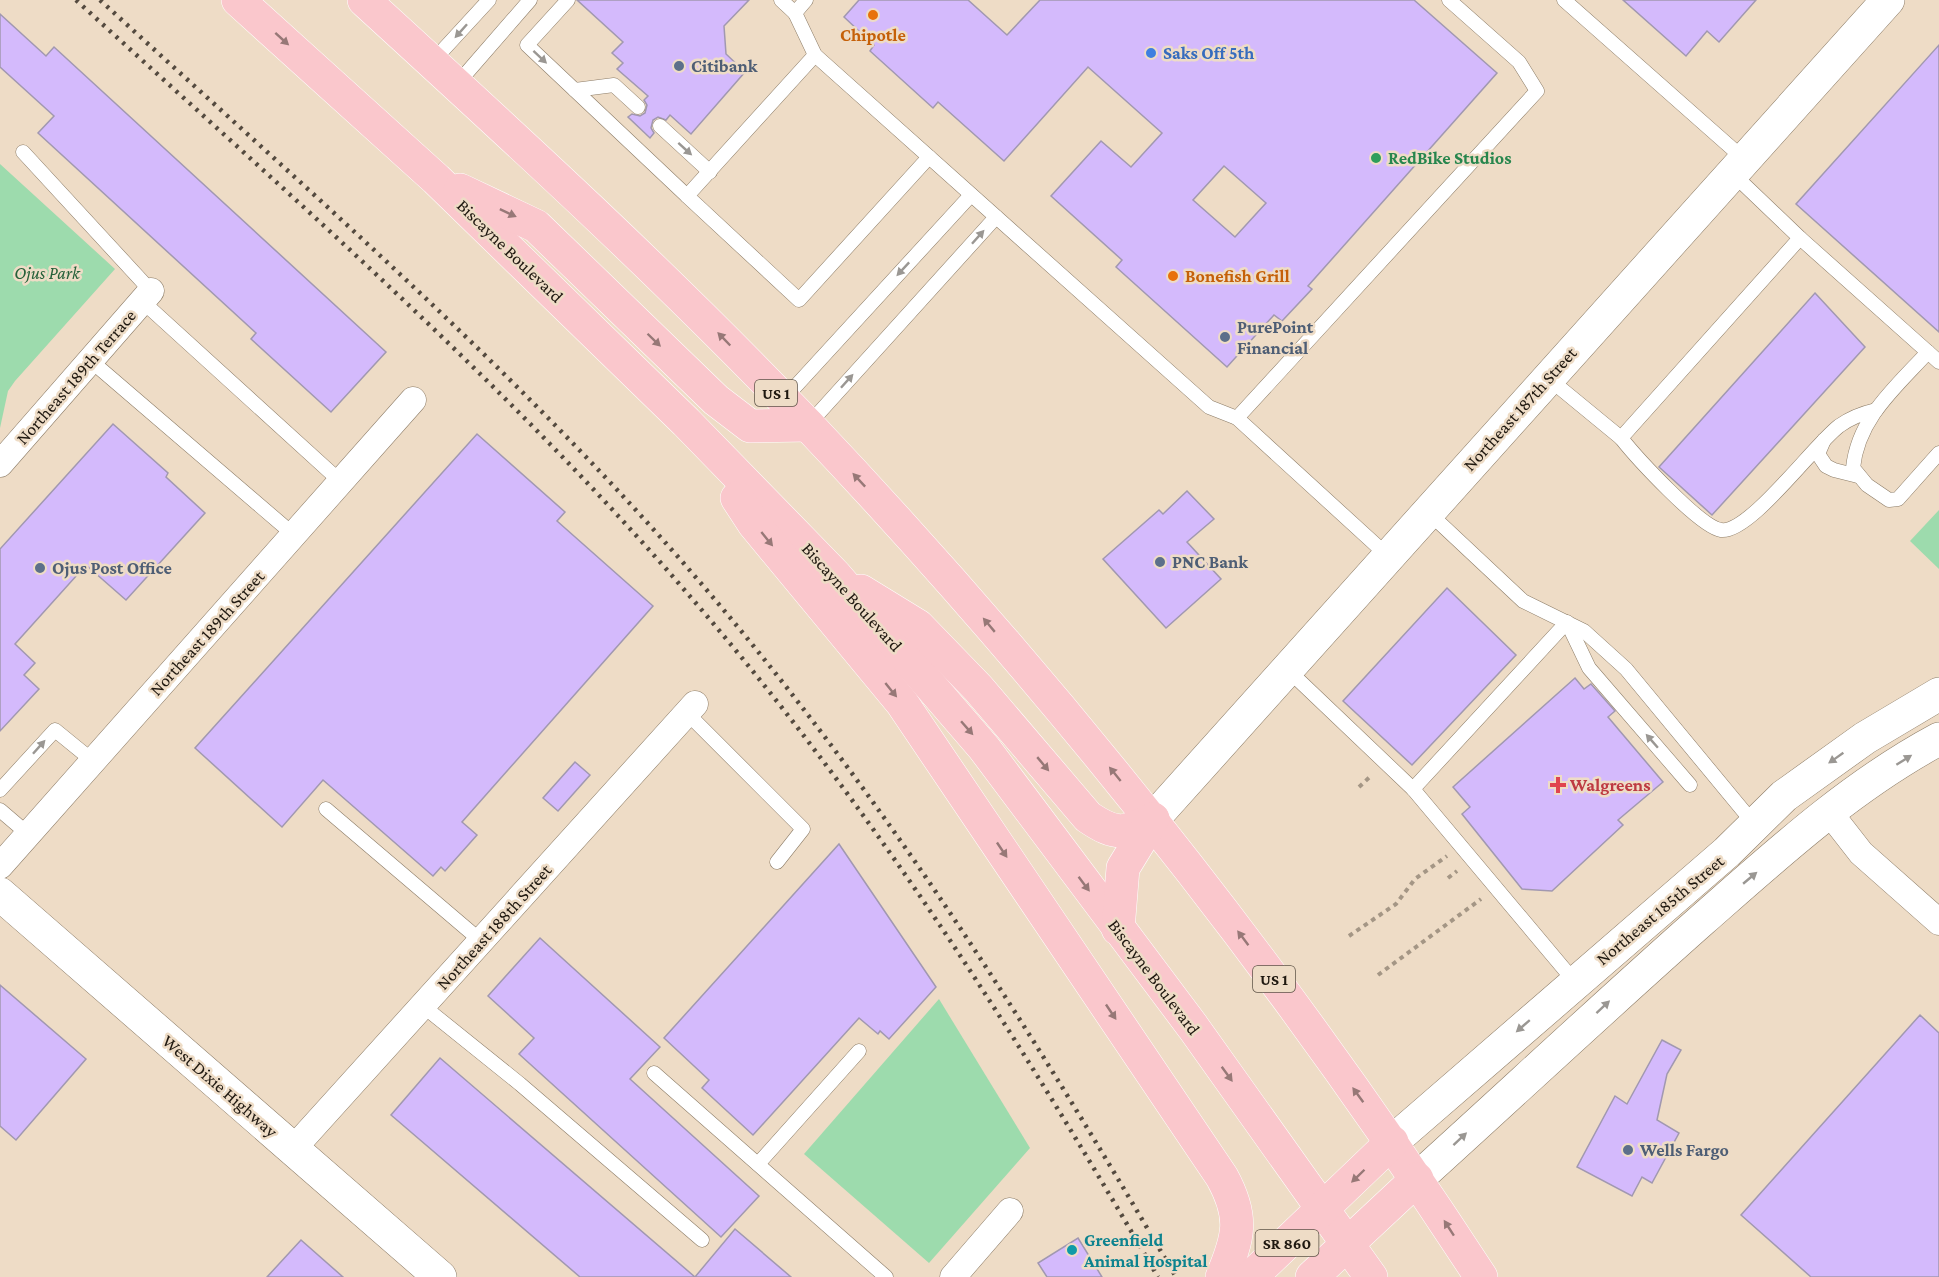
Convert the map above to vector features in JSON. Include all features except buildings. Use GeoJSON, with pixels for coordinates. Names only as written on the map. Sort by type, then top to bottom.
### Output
{"type":"FeatureCollection","features":[{"type":"Feature","properties":{"kind":"main road","name":"Biscayne Boulevard"},"geometry":{"type":"LineString","coordinates":[[238,0],[436,179],[686,422],[835,575],[984,748],[1187,1019],[1371,1277]]}},
{"type":"Feature","properties":{"kind":"main road","name":"US 1"},"geometry":{"type":"LineString","coordinates":[[364,0],[612,229],[808,425],[981,615],[1153,819],[1314,1033],[1392,1142],[1481,1277]]}},
{"type":"Feature","properties":{"kind":"main road"},"geometry":{"type":"LineString","coordinates":[[436,179],[536,226],[716,400],[750,426],[808,425]]}},
{"type":"Feature","properties":{"kind":"main road"},"geometry":{"type":"LineString","coordinates":[[686,422],[754,524],[902,703],[1218,1171],[1235,1203],[1238,1228],[1233,1251],[1221,1277]]}},
{"type":"Feature","properties":{"kind":"main road"},"geometry":{"type":"LineString","coordinates":[[835,575],[918,626],[978,688],[1088,818],[1105,829],[1126,832],[1153,819]]}},
{"type":"Feature","properties":{"kind":"main road"},"geometry":{"type":"LineString","coordinates":[[1118,929],[1123,868],[1153,819]]}},
{"type":"Feature","properties":{"kind":"main road","name":"SR 860"},"geometry":{"type":"LineString","coordinates":[[1251,1277],[1392,1142]]}},
{"type":"Feature","properties":{"kind":"main road","name":"SR 860"},"geometry":{"type":"LineString","coordinates":[[1312,1277],[1417,1179]]}},
{"type":"Feature","properties":{"kind":"street","name":"Northeast 187th Street"},"geometry":{"type":"LineString","coordinates":[[1153,819],[1888,0]]}},
{"type":"Feature","properties":{"kind":"street","name":"Northeast 189th Terrace"},"geometry":{"type":"LineString","coordinates":[[0,464],[147,296]]}},
{"type":"Feature","properties":{"kind":"street","name":"Northeast 189th Street"},"geometry":{"type":"LineString","coordinates":[[0,866],[413,400]]}},
{"type":"Feature","properties":{"kind":"street","name":"Northeast 185th Street"},"geometry":{"type":"LineString","coordinates":[[1392,1142],[1755,825],[1784,796],[1818,770],[1899,716],[1939,694]]}},
{"type":"Feature","properties":{"kind":"street","name":"Northeast 188th Street"},"geometry":{"type":"LineString","coordinates":[[293,1149],[691,709]]}},
{"type":"Feature","properties":{"kind":"street","name":"Northeast 185th Street"},"geometry":{"type":"LineString","coordinates":[[1417,1179],[1623,988],[1829,812],[1890,769],[1939,739]]}},
{"type":"Feature","properties":{"kind":"street"},"geometry":{"type":"LineString","coordinates":[[1829,812],[1861,853],[1939,922]]}},
{"type":"Feature","properties":{"kind":"street","name":"West Dixie Highway"},"geometry":{"type":"LineString","coordinates":[[0,894],[440,1277]]}},
{"type":"Feature","properties":{"kind":"street"},"geometry":{"type":"LineString","coordinates":[[953,1277],[1010,1211]]}},
{"type":"Feature","properties":{"kind":"lane"},"geometry":{"type":"LineString","coordinates":[[432,62],[489,0]]}},
{"type":"Feature","properties":{"kind":"lane"},"geometry":{"type":"LineString","coordinates":[[457,84],[530,0]]}},
{"type":"Feature","properties":{"kind":"lane"},"geometry":{"type":"LineString","coordinates":[[568,0],[526,45],[800,300],[929,157]]}},
{"type":"Feature","properties":{"kind":"lane"},"geometry":{"type":"LineString","coordinates":[[781,0],[795,12],[815,55],[1209,407],[1237,418],[1388,556]]}},
{"type":"Feature","properties":{"kind":"lane"},"geometry":{"type":"LineString","coordinates":[[795,12],[806,0]]}},
{"type":"Feature","properties":{"kind":"lane"},"geometry":{"type":"LineString","coordinates":[[1237,418],[1537,92],[1519,62],[1449,0]]}},
{"type":"Feature","properties":{"kind":"lane"},"geometry":{"type":"LineString","coordinates":[[1564,0],[1738,166],[1800,238],[1939,362]]}},
{"type":"Feature","properties":{"kind":"lane"},"geometry":{"type":"LineString","coordinates":[[687,196],[815,55]]}},
{"type":"Feature","properties":{"kind":"lane"},"geometry":{"type":"LineString","coordinates":[[575,90],[614,85],[638,106]]}},
{"type":"Feature","properties":{"kind":"lane"},"geometry":{"type":"LineString","coordinates":[[660,126],[710,172]]}},
{"type":"Feature","properties":{"kind":"lane"},"geometry":{"type":"LineString","coordinates":[[22,152],[147,296],[341,482]]}},
{"type":"Feature","properties":{"kind":"lane"},"geometry":{"type":"LineString","coordinates":[[783,400],[971,195]]}},
{"type":"Feature","properties":{"kind":"lane"},"geometry":{"type":"LineString","coordinates":[[808,425],[996,217]]}},
{"type":"Feature","properties":{"kind":"lane"},"geometry":{"type":"LineString","coordinates":[[1621,438],[1800,238]]}},
{"type":"Feature","properties":{"kind":"lane"},"geometry":{"type":"LineString","coordinates":[[1928,352],[1882,400],[1855,448],[1853,468],[1858,476],[1889,500],[1898,498],[1939,453]]}},
{"type":"Feature","properties":{"kind":"lane"},"geometry":{"type":"LineString","coordinates":[[90,360],[294,535]]}},
{"type":"Feature","properties":{"kind":"lane"},"geometry":{"type":"LineString","coordinates":[[1548,378],[1621,438],[1641,463],[1710,527],[1721,530],[1732,530],[1745,522],[1825,438],[1855,417],[1876,410]]}},
{"type":"Feature","properties":{"kind":"lane"},"geometry":{"type":"LineString","coordinates":[[1825,438],[1818,454],[1821,459],[1834,470],[1858,476]]}},
{"type":"Feature","properties":{"kind":"lane"},"geometry":{"type":"LineString","coordinates":[[1428,512],[1523,601],[1584,631],[1626,669],[1755,825]]}},
{"type":"Feature","properties":{"kind":"lane"},"geometry":{"type":"LineString","coordinates":[[1567,622],[1589,668],[1690,785]]}},
{"type":"Feature","properties":{"kind":"lane"},"geometry":{"type":"LineString","coordinates":[[1413,789],[1567,622]]}},
{"type":"Feature","properties":{"kind":"lane"},"geometry":{"type":"LineString","coordinates":[[1287,669],[1413,789],[1575,982]]}},
{"type":"Feature","properties":{"kind":"lane"},"geometry":{"type":"LineString","coordinates":[[691,709],[803,829],[777,862]]}},
{"type":"Feature","properties":{"kind":"lane"},"geometry":{"type":"LineString","coordinates":[[0,790],[55,730],[93,761]]}},
{"type":"Feature","properties":{"kind":"lane"},"geometry":{"type":"LineString","coordinates":[[326,809],[481,941]]}},
{"type":"Feature","properties":{"kind":"lane"},"geometry":{"type":"LineString","coordinates":[[0,810],[28,834]]}},
{"type":"Feature","properties":{"kind":"lane"},"geometry":{"type":"LineString","coordinates":[[423,1006],[520,1084],[702,1240]]}},
{"type":"Feature","properties":{"kind":"lane"},"geometry":{"type":"LineString","coordinates":[[758,1164],[859,1051]]}},
{"type":"Feature","properties":{"kind":"lane"},"geometry":{"type":"LineString","coordinates":[[654,1073],[886,1277]]}},
{"type":"Feature","properties":{"kind":"path"},"geometry":{"type":"LineString","coordinates":[[1349,936],[1396,904],[1415,879],[1452,853],[1458,844]]}},
{"type":"Feature","properties":{"kind":"path"},"geometry":{"type":"LineString","coordinates":[[1378,975],[1493,887]]}},
{"type":"Feature","properties":{"kind":"green space","name":"Ojus Park"},"geometry":{"type":"Polygon","coordinates":[[[0,164],[115,269],[15,381],[8,391],[0,428],[0,164]]]}},
{"type":"Feature","properties":{"kind":"green space"},"geometry":{"type":"Polygon","coordinates":[[[1939,510],[1939,569],[1910,541],[1939,510]]]}},
{"type":"Feature","properties":{"kind":"green space"},"geometry":{"type":"Polygon","coordinates":[[[939,999],[1030,1148],[929,1263],[804,1154],[939,999]]]}},
{"type":"Feature","properties":{"kind":"railway"},"geometry":{"type":"LineString","coordinates":[[76,0],[315,218],[472,366],[548,442],[694,601],[823,761],[942,928],[1053,1101],[1158,1277]]}},
{"type":"Feature","properties":{"kind":"railway"},"geometry":{"type":"LineString","coordinates":[[100,0],[334,213],[488,358],[635,509],[705,588],[836,751],[956,922],[1069,1097],[1176,1277]]}},
{"type":"Feature","properties":{"kind":"place","name":"Chipotle"},"geometry":{"type":"Point","coordinates":[873,15]}},
{"type":"Feature","properties":{"kind":"place","name":"Saks Off 5th"},"geometry":{"type":"Point","coordinates":[1151,53]}},
{"type":"Feature","properties":{"kind":"place","name":"Citibank"},"geometry":{"type":"Point","coordinates":[679,66]}},
{"type":"Feature","properties":{"kind":"place","name":"RedBike Studios"},"geometry":{"type":"Point","coordinates":[1376,158]}},
{"type":"Feature","properties":{"kind":"place","name":"Bonefish Grill"},"geometry":{"type":"Point","coordinates":[1173,276]}},
{"type":"Feature","properties":{"kind":"place","name":"PurePoint Financial"},"geometry":{"type":"Point","coordinates":[1225,337]}},
{"type":"Feature","properties":{"kind":"place","name":"PNC Bank"},"geometry":{"type":"Point","coordinates":[1160,562]}},
{"type":"Feature","properties":{"kind":"place","name":"Ojus Post Office"},"geometry":{"type":"Point","coordinates":[40,568]}},
{"type":"Feature","properties":{"kind":"place","name":"Walgreens"},"geometry":{"type":"Point","coordinates":[1558,785]}},
{"type":"Feature","properties":{"kind":"place","name":"Wells Fargo"},"geometry":{"type":"Point","coordinates":[1628,1150]}},
{"type":"Feature","properties":{"kind":"place","name":"Greenfield Animal Hospital"},"geometry":{"type":"Point","coordinates":[1072,1250]}}]}
